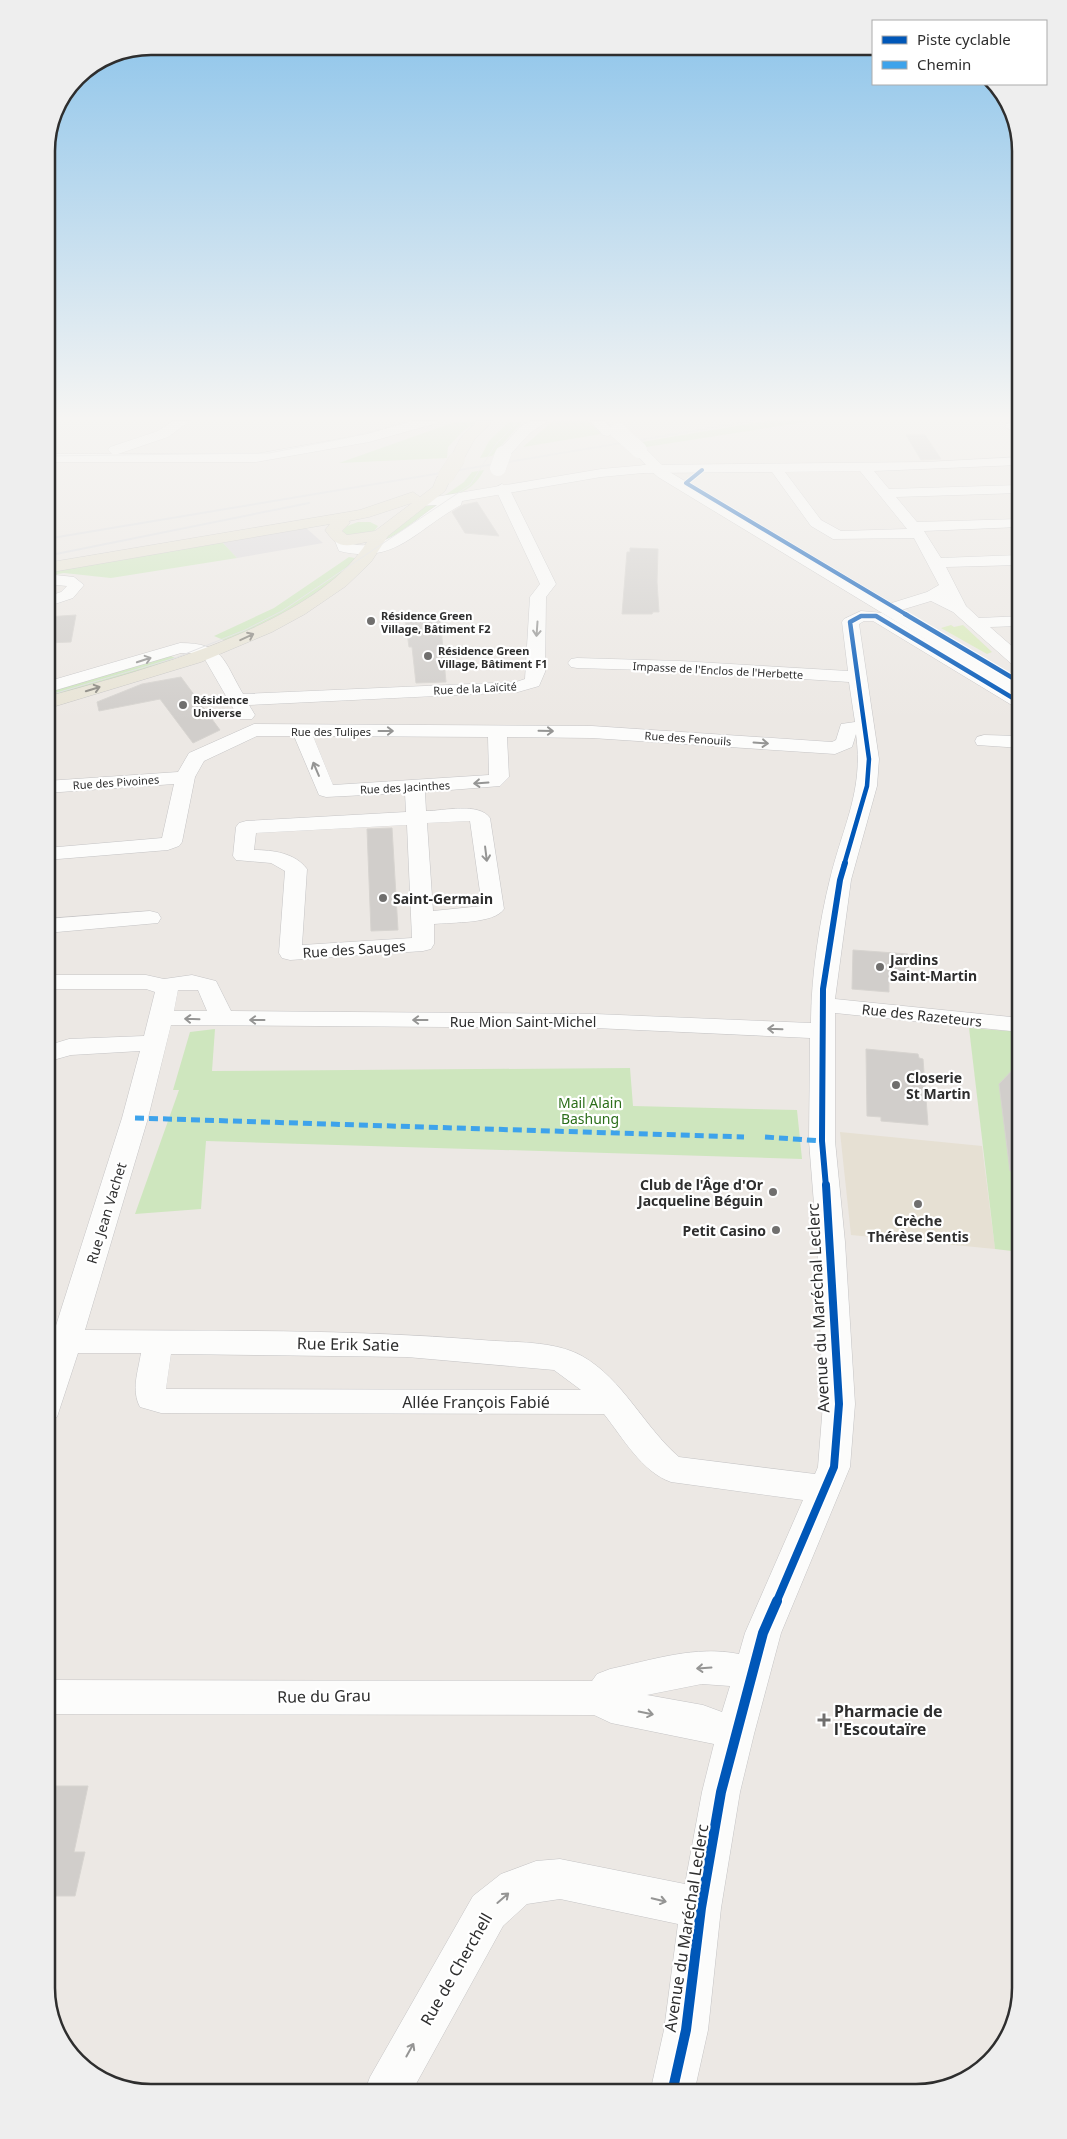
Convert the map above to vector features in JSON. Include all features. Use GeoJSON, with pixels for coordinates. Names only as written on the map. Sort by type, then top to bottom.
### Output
{"type":"FeatureCollection","features":[{"type":"Feature","properties":{"kind":"main road"},"geometry":{"type":"LineString","coordinates":[[55,567],[323,521]]}},
{"type":"Feature","properties":{"kind":"main road"},"geometry":{"type":"LineString","coordinates":[[295,527],[354,521]]}},
{"type":"Feature","properties":{"kind":"main road"},"geometry":{"type":"LineString","coordinates":[[381,521],[384,530]]}},
{"type":"Feature","properties":{"kind":"main road"},"geometry":{"type":"LineString","coordinates":[[55,700],[210,653],[273,624],[330,590],[348,576],[384,530],[397,521]]}},
{"type":"Feature","properties":{"kind":"main road"},"geometry":{"type":"LineString","coordinates":[[342,523],[333,530],[343,541],[384,530]]}},
{"type":"Feature","properties":{"kind":"street"},"geometry":{"type":"LineString","coordinates":[[343,541],[345,547],[368,552],[381,549],[425,521]]}},
{"type":"Feature","properties":{"kind":"street","name":"Rue de la Laïcité"},"geometry":{"type":"LineString","coordinates":[[238,700],[518,687],[533,682],[536,672],[538,597],[548,584],[519,521]]}},
{"type":"Feature","properties":{"kind":"street"},"geometry":{"type":"LineString","coordinates":[[737,521],[1012,697]]}},
{"type":"Feature","properties":{"kind":"street"},"geometry":{"type":"LineString","coordinates":[[814,521],[838,536],[1012,524]]}},
{"type":"Feature","properties":{"kind":"street"},"geometry":{"type":"LineString","coordinates":[[908,521],[938,564],[959,609]]}},
{"type":"Feature","properties":{"kind":"street"},"geometry":{"type":"LineString","coordinates":[[938,564],[1012,560]]}},
{"type":"Feature","properties":{"kind":"street"},"geometry":{"type":"LineString","coordinates":[[55,579],[68,580],[76,585],[67,596],[55,599]]}},
{"type":"Feature","properties":{"kind":"street","name":"Avenue du Maréchal Leclerc"},"geometry":{"type":"LineString","coordinates":[[674,2084],[686,2030],[701,1908],[721,1792],[735,1734],[775,1603],[834,1467],[839,1404],[831,1242],[822,1141],[823,989],[840,880],[867,786],[868,759],[859,677],[850,622],[861,616],[882,612],[933,595],[948,586]]}},
{"type":"Feature","properties":{"kind":"street"},"geometry":{"type":"LineString","coordinates":[[933,595],[959,609],[1012,655]]}},
{"type":"Feature","properties":{"kind":"street"},"geometry":{"type":"LineString","coordinates":[[882,612],[1012,684]]}},
{"type":"Feature","properties":{"kind":"street"},"geometry":{"type":"LineString","coordinates":[[975,623],[1012,621]]}},
{"type":"Feature","properties":{"kind":"street"},"geometry":{"type":"LineString","coordinates":[[55,685],[180,648],[200,648],[210,653],[254,730],[196,757],[186,777],[172,842],[159,850],[55,854]]}},
{"type":"Feature","properties":{"kind":"street","name":"Impasse de l'Enclos de l'Herbette"},"geometry":{"type":"LineString","coordinates":[[577,663],[680,666],[859,677]]}},
{"type":"Feature","properties":{"kind":"street","name":"Rue des Fenouils"},"geometry":{"type":"LineString","coordinates":[[497,731],[592,732],[835,748],[845,743],[848,728],[864,726]]}},
{"type":"Feature","properties":{"kind":"street","name":"Rue des Tulipes"},"geometry":{"type":"LineString","coordinates":[[254,730],[302,732],[497,731]]}},
{"type":"Feature","properties":{"kind":"street","name":"Rue des Jacinthes"},"geometry":{"type":"LineString","coordinates":[[302,732],[326,791],[488,783],[497,780],[499,778],[497,731]]}},
{"type":"Feature","properties":{"kind":"street"},"geometry":{"type":"LineString","coordinates":[[984,741],[1012,742]]}},
{"type":"Feature","properties":{"kind":"street","name":"Rue des Pivoines"},"geometry":{"type":"LineString","coordinates":[[55,786],[186,777]]}},
{"type":"Feature","properties":{"kind":"street","name":"Rue des Sauges"},"geometry":{"type":"LineString","coordinates":[[415,787],[423,944],[290,953],[296,869],[288,861],[269,855],[243,856],[246,826],[416,818]]}},
{"type":"Feature","properties":{"kind":"street"},"geometry":{"type":"LineString","coordinates":[[416,818],[472,816],[480,818],[493,909],[484,913],[423,918]]}},
{"type":"Feature","properties":{"kind":"street"},"geometry":{"type":"LineString","coordinates":[[55,925],[150,918]]}},
{"type":"Feature","properties":{"kind":"street"},"geometry":{"type":"LineString","coordinates":[[55,982],[146,982],[164,986],[173,983],[203,983],[208,986],[223,1020]]}},
{"type":"Feature","properties":{"kind":"street"},"geometry":{"type":"LineString","coordinates":[[158,1031],[167,992],[164,986]]}},
{"type":"Feature","properties":{"kind":"street","name":"Rue Mion Saint-Michel"},"geometry":{"type":"LineString","coordinates":[[55,1051],[69,1047],[223,1020],[594,1021],[824,1018]]}},
{"type":"Feature","properties":{"kind":"street","name":"Rue des Razeteurs"},"geometry":{"type":"LineString","coordinates":[[824,1018],[1012,1025]]}},
{"type":"Feature","properties":{"kind":"street","name":"Rue Jean Vachet"},"geometry":{"type":"LineString","coordinates":[[55,1379],[158,1031]]}},
{"type":"Feature","properties":{"kind":"street","name":"Rue Erik Satie"},"geometry":{"type":"LineString","coordinates":[[67,1341],[407,1345],[555,1358],[566,1361],[578,1368],[612,1402]]}},
{"type":"Feature","properties":{"kind":"street","name":"Allée François Fabié"},"geometry":{"type":"LineString","coordinates":[[158,1342],[150,1389],[151,1398],[161,1401],[612,1402]]}},
{"type":"Feature","properties":{"kind":"street"},"geometry":{"type":"LineString","coordinates":[[612,1402],[656,1456],[672,1469],[826,1489]]}},
{"type":"Feature","properties":{"kind":"street"},"geometry":{"type":"LineString","coordinates":[[601,1698],[610,1686],[702,1667],[721,1667],[752,1674]]}},
{"type":"Feature","properties":{"kind":"street","name":"Rue du Grau"},"geometry":{"type":"LineString","coordinates":[[55,1698],[601,1698],[611,1706],[703,1723],[735,1734]]}},
{"type":"Feature","properties":{"kind":"street","name":"Rue de Cherchell"},"geometry":{"type":"LineString","coordinates":[[391,2084],[488,1911],[515,1888],[536,1881],[560,1879],[701,1908]]}},
{"type":"Feature","properties":{"kind":"shaded area"},"geometry":{"type":"Polygon","coordinates":[[[306,528],[323,543],[237,558],[222,542],[306,528]]]}},
{"type":"Feature","properties":{"kind":"shaded area","name":"Crèche Thérèse Sentis"},"geometry":{"type":"Polygon","coordinates":[[[840,1132],[982,1146],[995,1249],[851,1235],[840,1132]]]}},
{"type":"Feature","properties":{"kind":"green space"},"geometry":{"type":"Polygon","coordinates":[[[404,521],[421,521],[380,547],[396,526],[404,521]]]}},
{"type":"Feature","properties":{"kind":"green space"},"geometry":{"type":"Polygon","coordinates":[[[358,522],[370,522],[378,526],[372,534],[347,537],[339,529],[358,522]]]}},
{"type":"Feature","properties":{"kind":"green space"},"geometry":{"type":"Polygon","coordinates":[[[222,542],[237,558],[111,578],[64,573],[55,574],[55,569],[222,542]]]}},
{"type":"Feature","properties":{"kind":"green space"},"geometry":{"type":"Polygon","coordinates":[[[349,557],[355,558],[344,571],[314,595],[296,606],[226,641],[214,636],[274,608],[349,557]]]}},
{"type":"Feature","properties":{"kind":"green space"},"geometry":{"type":"Polygon","coordinates":[[[951,625],[954,627],[963,625],[992,652],[987,654],[941,628],[951,625]]]}},
{"type":"Feature","properties":{"kind":"green space"},"geometry":{"type":"Polygon","coordinates":[[[167,654],[179,660],[55,696],[55,687],[167,654]]]}},
{"type":"Feature","properties":{"kind":"green space"},"geometry":{"type":"Polygon","coordinates":[[[969,1028],[1012,1031],[1012,1251],[995,1249],[969,1028]]]}},
{"type":"Feature","properties":{"kind":"green space","name":"Mail Alain Bashung"},"geometry":{"type":"Polygon","coordinates":[[[215,1029],[212,1071],[630,1068],[633,1106],[797,1110],[802,1159],[206,1141],[201,1209],[135,1214],[179,1090],[173,1090],[190,1032],[215,1029]]]}},
{"type":"Feature","properties":{"kind":"building"},"geometry":{"type":"Polygon","coordinates":[[[457,521],[489,521],[499,536],[465,533],[457,521]]]}},
{"type":"Feature","properties":{"kind":"building"},"geometry":{"type":"Polygon","coordinates":[[[630,548],[658,549],[657,582],[659,612],[653,612],[652,614],[622,614],[627,552],[630,552],[630,548]]]}},
{"type":"Feature","properties":{"kind":"building"},"geometry":{"type":"Polygon","coordinates":[[[76,615],[71,642],[55,643],[55,616],[76,615]]]}},
{"type":"Feature","properties":{"kind":"building"},"geometry":{"type":"Polygon","coordinates":[[[440,617],[446,682],[416,683],[412,647],[409,647],[405,618],[440,617]]]}},
{"type":"Feature","properties":{"kind":"building","name":"Résidence Universe"},"geometry":{"type":"Polygon","coordinates":[[[181,677],[220,730],[193,743],[160,699],[99,711],[97,702],[142,684],[181,677]]]}},
{"type":"Feature","properties":{"kind":"building","name":"Saint-Germain"},"geometry":{"type":"Polygon","coordinates":[[[392,828],[398,930],[371,931],[367,829],[392,828]]]}},
{"type":"Feature","properties":{"kind":"building","name":"Jardins Saint-Martin"},"geometry":{"type":"Polygon","coordinates":[[[853,950],[908,954],[908,973],[889,971],[889,992],[852,989],[853,950]]]}},
{"type":"Feature","properties":{"kind":"building","name":"Closerie St Martin"},"geometry":{"type":"Polygon","coordinates":[[[866,1049],[918,1054],[919,1058],[923,1059],[928,1125],[881,1121],[881,1117],[867,1116],[866,1049]]]}},
{"type":"Feature","properties":{"kind":"building"},"geometry":{"type":"Polygon","coordinates":[[[1012,1070],[1012,1171],[1010,1171],[999,1084],[1012,1070]]]}},
{"type":"Feature","properties":{"kind":"building"},"geometry":{"type":"Polygon","coordinates":[[[55,1786],[88,1786],[74,1852],[85,1852],[75,1896],[55,1896],[55,1786]]]}},
{"type":"Feature","properties":{"kind":"tram line"},"geometry":{"type":"LineString","coordinates":[[55,693],[175,658],[245,630],[282,611],[417,521]]}},
{"type":"Feature","properties":{"kind":"railway"},"geometry":{"type":"LineString","coordinates":[[55,537],[155,521]]}},
{"type":"Feature","properties":{"kind":"railway"},"geometry":{"type":"LineString","coordinates":[[55,554],[221,521]]}},
{"type":"Feature","properties":{"kind":"marked path"},"geometry":{"type":"LineString","coordinates":[[135,1118],[744,1137]]}},
{"type":"Feature","properties":{"kind":"marked path"},"geometry":{"type":"LineString","coordinates":[[765,1137],[822,1141]]}},
{"type":"Feature","properties":{"kind":"cycle path"},"geometry":{"type":"LineString","coordinates":[[749,521],[1012,678]]}},
{"type":"Feature","properties":{"kind":"cycle path"},"geometry":{"type":"LineString","coordinates":[[674,2084],[686,2030],[701,1908],[721,1792],[735,1734],[763,1633],[834,1467],[839,1404],[831,1242],[822,1141],[823,989],[840,880],[867,786],[869,759],[850,622],[861,616],[876,616],[1012,698]]}},
{"type":"Feature","properties":{"kind":"place","name":"Résidence Green Village, Bâtiment F2"},"geometry":{"type":"Point","coordinates":[371,621]}},
{"type":"Feature","properties":{"kind":"place","name":"Résidence Green Village, Bâtiment F1"},"geometry":{"type":"Point","coordinates":[428,656]}},
{"type":"Feature","properties":{"kind":"place","name":"Résidence Universe"},"geometry":{"type":"Point","coordinates":[183,705]}},
{"type":"Feature","properties":{"kind":"place","name":"Saint-Germain"},"geometry":{"type":"Point","coordinates":[383,898]}},
{"type":"Feature","properties":{"kind":"place","name":"Jardins Saint-Martin"},"geometry":{"type":"Point","coordinates":[880,967]}},
{"type":"Feature","properties":{"kind":"place","name":"Closerie St Martin"},"geometry":{"type":"Point","coordinates":[896,1085]}},
{"type":"Feature","properties":{"kind":"place","name":"Club de l'Âge d'Or Jacqueline Béguin"},"geometry":{"type":"Point","coordinates":[773,1192]}},
{"type":"Feature","properties":{"kind":"place","name":"Crèche Thérèse Sentis"},"geometry":{"type":"Point","coordinates":[918,1204]}},
{"type":"Feature","properties":{"kind":"place","name":"Petit Casino"},"geometry":{"type":"Point","coordinates":[776,1230]}},
{"type":"Feature","properties":{"kind":"place","name":"Pharmacie de l'Escoutaïre"},"geometry":{"type":"Point","coordinates":[824,1720]}}]}
